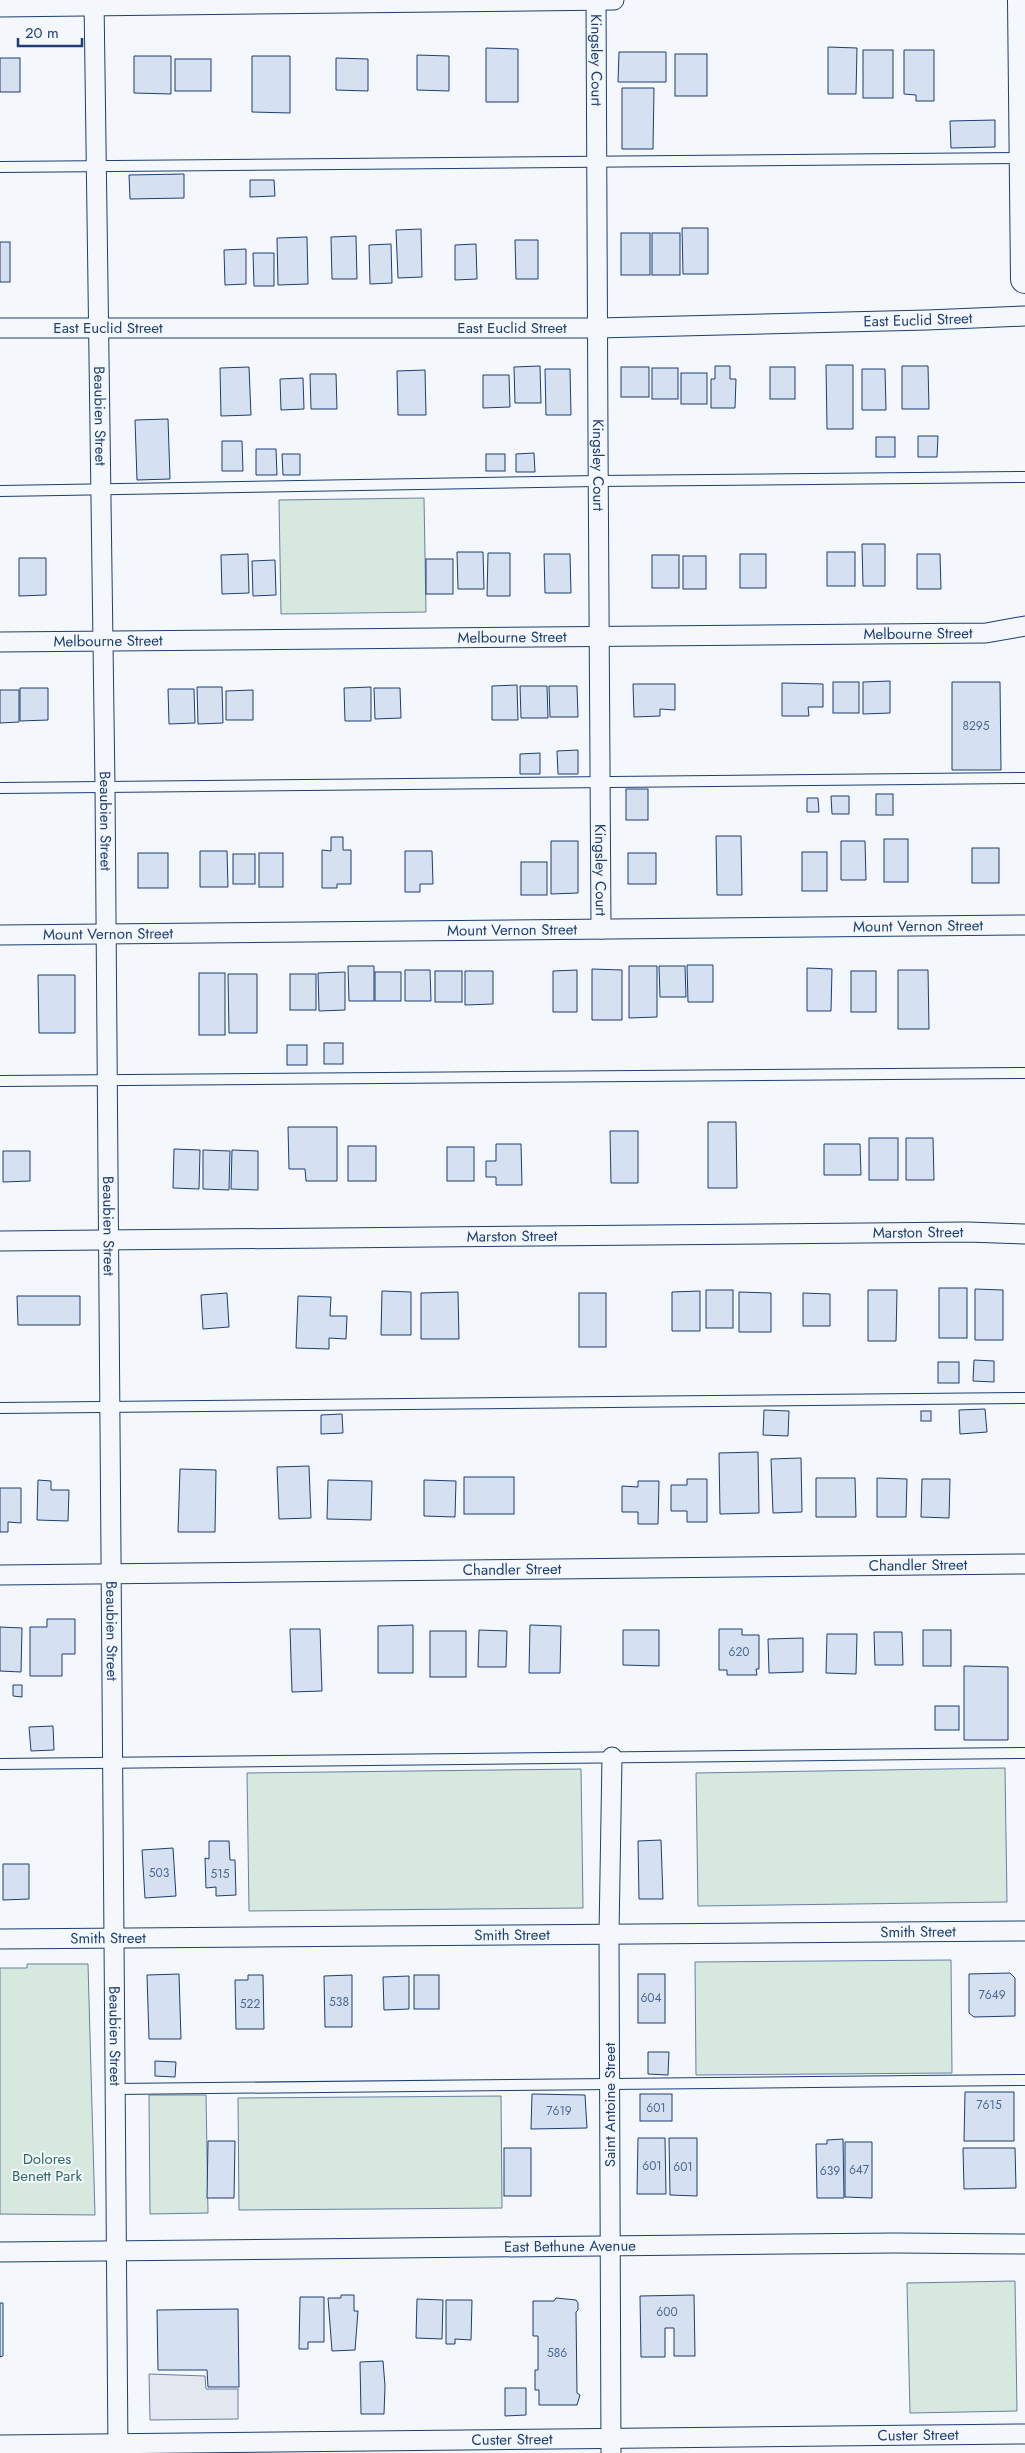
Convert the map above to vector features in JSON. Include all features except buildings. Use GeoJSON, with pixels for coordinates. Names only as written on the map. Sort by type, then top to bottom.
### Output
{"type":"FeatureCollection","features":[{"type":"Feature","properties":{"kind":"street","name":"Kingsley Court"},"geometry":{"type":"LineString","coordinates":[[596,0],[597,481],[601,929]]}},
{"type":"Feature","properties":{"kind":"street"},"geometry":{"type":"LineString","coordinates":[[0,7],[94,3],[614,0]]}},
{"type":"Feature","properties":{"kind":"street"},"geometry":{"type":"LineString","coordinates":[[1022,0],[1025,279]]}},
{"type":"Feature","properties":{"kind":"street","name":"Beaubien Street"},"geometry":{"type":"LineString","coordinates":[[94,3],[108,1081],[118,2448]]}},
{"type":"Feature","properties":{"kind":"street","name":"East Euclid Street"},"geometry":{"type":"LineString","coordinates":[[0,328],[598,328],[1025,316]]}},
{"type":"Feature","properties":{"kind":"street","name":"Melbourne Street"},"geometry":{"type":"LineString","coordinates":[[0,642],[986,633],[1025,626]]}},
{"type":"Feature","properties":{"kind":"street","name":"Mount Vernon Street"},"geometry":{"type":"LineString","coordinates":[[0,935],[1025,925]]}},
{"type":"Feature","properties":{"kind":"street","name":"Marston Street"},"geometry":{"type":"LineString","coordinates":[[0,1242],[957,1232],[1025,1234]]}},
{"type":"Feature","properties":{"kind":"street","name":"Chandler Street"},"geometry":{"type":"LineString","coordinates":[[0,1575],[1025,1564]]}},
{"type":"Feature","properties":{"kind":"street","name":"Saint Antoine Street"},"geometry":{"type":"LineString","coordinates":[[611,2446],[609,1934],[612,1757]]}},
{"type":"Feature","properties":{"kind":"street","name":"Smith Street"},"geometry":{"type":"LineString","coordinates":[[0,1939],[1025,1931]]}},
{"type":"Feature","properties":{"kind":"street","name":"East Bethune Avenue"},"geometry":{"type":"LineString","coordinates":[[0,2252],[1025,2244]]}},
{"type":"Feature","properties":{"kind":"street","name":"Custer Street"},"geometry":{"type":"LineString","coordinates":[[0,2445],[118,2448],[611,2446],[1025,2434]]}},
{"type":"Feature","properties":{"kind":"lane"},"geometry":{"type":"LineString","coordinates":[[0,167],[1024,158]]}},
{"type":"Feature","properties":{"kind":"lane"},"geometry":{"type":"LineString","coordinates":[[0,491],[597,481],[1025,477]]}},
{"type":"Feature","properties":{"kind":"lane"},"geometry":{"type":"LineString","coordinates":[[0,788],[1025,778]]}},
{"type":"Feature","properties":{"kind":"lane"},"geometry":{"type":"LineString","coordinates":[[0,1081],[1025,1073]]}},
{"type":"Feature","properties":{"kind":"lane"},"geometry":{"type":"LineString","coordinates":[[0,1408],[1025,1398]]}},
{"type":"Feature","properties":{"kind":"lane"},"geometry":{"type":"LineString","coordinates":[[0,1764],[1025,1754]]}},
{"type":"Feature","properties":{"kind":"lane"},"geometry":{"type":"LineString","coordinates":[[115,2089],[1025,2080]]}},
{"type":"Feature","properties":{"kind":"green space"},"geometry":{"type":"Polygon","coordinates":[[[424,498],[426,612],[281,614],[279,500],[424,498]]]}},
{"type":"Feature","properties":{"kind":"green space"},"geometry":{"type":"Polygon","coordinates":[[[1005,1768],[1007,1902],[698,1906],[696,1773],[1005,1768]]]}},
{"type":"Feature","properties":{"kind":"green space"},"geometry":{"type":"Polygon","coordinates":[[[581,1769],[583,1908],[249,1911],[247,1773],[581,1769]]]}},
{"type":"Feature","properties":{"kind":"green space"},"geometry":{"type":"Polygon","coordinates":[[[951,1960],[952,2073],[696,2075],[695,1962],[951,1960]]]}},
{"type":"Feature","properties":{"kind":"green space","name":"Dolores Benett Park"},"geometry":{"type":"Polygon","coordinates":[[[27,1964],[88,1964],[95,2215],[0,2214],[0,1968],[27,1968],[27,1964]]]}},
{"type":"Feature","properties":{"kind":"green space"},"geometry":{"type":"Polygon","coordinates":[[[149,2095],[206,2095],[208,2213],[150,2214],[149,2095]]]}},
{"type":"Feature","properties":{"kind":"green space"},"geometry":{"type":"Polygon","coordinates":[[[501,2096],[502,2208],[239,2210],[238,2098],[501,2096]]]}},
{"type":"Feature","properties":{"kind":"green space"},"geometry":{"type":"Polygon","coordinates":[[[1015,2281],[1017,2411],[910,2413],[907,2283],[1015,2281]]]}},
{"type":"Feature","properties":{"kind":"shaded area"},"geometry":{"type":"Polygon","coordinates":[[[149,2374],[205,2376],[206,2389],[238,2389],[238,2419],[150,2420],[149,2374]]]}}]}
